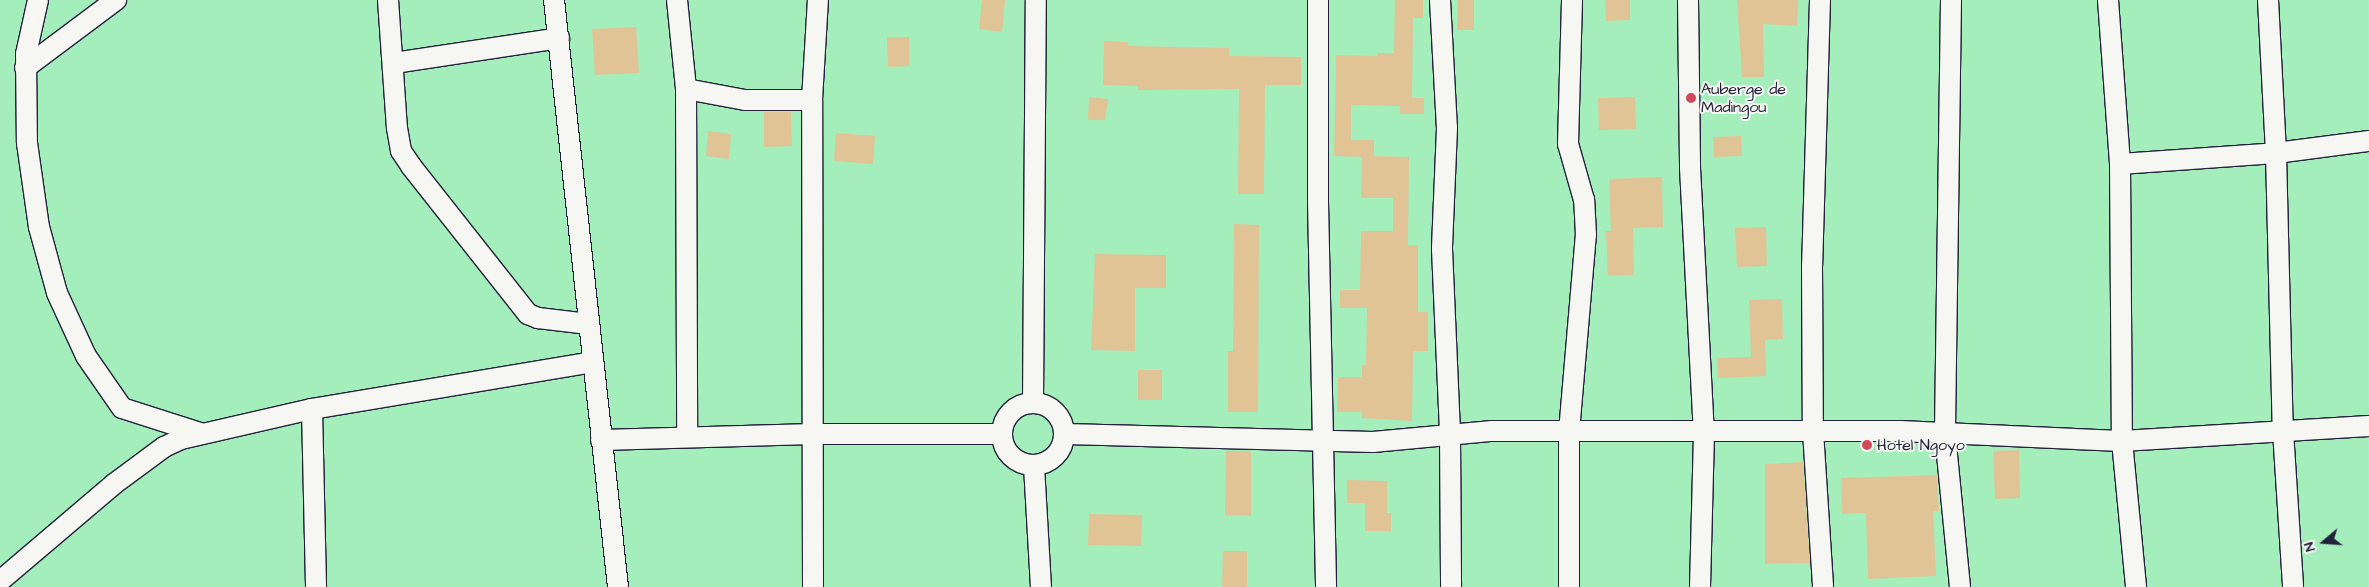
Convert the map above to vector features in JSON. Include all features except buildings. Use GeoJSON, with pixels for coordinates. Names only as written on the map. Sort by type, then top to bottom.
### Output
{"type":"FeatureCollection","features":[{"type":"Feature","properties":{"kind":"street"},"geometry":{"type":"LineString","coordinates":[[38,0],[25,68],[29,166],[39,227],[57,293],[86,356],[122,408],[200,433]]}},
{"type":"Feature","properties":{"kind":"street"},"geometry":{"type":"LineString","coordinates":[[25,68],[116,0]]}},
{"type":"Feature","properties":{"kind":"street"},"geometry":{"type":"LineString","coordinates":[[388,0],[394,63],[397,128],[402,151],[411,166],[528,314],[538,318],[589,324]]}},
{"type":"Feature","properties":{"kind":"street"},"geometry":{"type":"LineString","coordinates":[[554,0],[618,587]]}},
{"type":"Feature","properties":{"kind":"street"},"geometry":{"type":"LineString","coordinates":[[677,0],[686,89],[687,437]]}},
{"type":"Feature","properties":{"kind":"street"},"geometry":{"type":"LineString","coordinates":[[813,587],[812,100],[818,0]]}},
{"type":"Feature","properties":{"kind":"street"},"geometry":{"type":"LineString","coordinates":[[1033,403],[1036,0]]}},
{"type":"Feature","properties":{"kind":"street"},"geometry":{"type":"LineString","coordinates":[[1318,0],[1326,587]]}},
{"type":"Feature","properties":{"kind":"street"},"geometry":{"type":"LineString","coordinates":[[1440,0],[1447,128],[1442,249],[1450,435],[1451,587]]}},
{"type":"Feature","properties":{"kind":"street"},"geometry":{"type":"LineString","coordinates":[[1569,587],[1569,432],[1586,235],[1584,200],[1568,144],[1572,0]]}},
{"type":"Feature","properties":{"kind":"street"},"geometry":{"type":"LineString","coordinates":[[1688,0],[1689,159],[1704,434],[1700,587]]}},
{"type":"Feature","properties":{"kind":"street"},"geometry":{"type":"LineString","coordinates":[[1820,0],[1812,265],[1813,431],[1823,587]]}},
{"type":"Feature","properties":{"kind":"street"},"geometry":{"type":"LineString","coordinates":[[1950,0],[1945,434],[1960,587]]}},
{"type":"Feature","properties":{"kind":"street"},"geometry":{"type":"LineString","coordinates":[[2108,0],[2120,164],[2122,441],[2136,587]]}},
{"type":"Feature","properties":{"kind":"street"},"geometry":{"type":"LineString","coordinates":[[2268,0],[2276,153],[2283,431],[2293,587]]}},
{"type":"Feature","properties":{"kind":"street"},"geometry":{"type":"LineString","coordinates":[[394,63],[559,38]]}},
{"type":"Feature","properties":{"kind":"street"},"geometry":{"type":"LineString","coordinates":[[686,89],[745,100],[812,100]]}},
{"type":"Feature","properties":{"kind":"street"},"geometry":{"type":"LineString","coordinates":[[2120,164],[2276,153],[2369,141]]}},
{"type":"Feature","properties":{"kind":"street"},"geometry":{"type":"LineString","coordinates":[[0,581],[114,484],[164,447],[200,433],[312,409],[593,362]]}},
{"type":"Feature","properties":{"kind":"street"},"geometry":{"type":"LineString","coordinates":[[1033,403],[1055,412],[1065,434],[1063,444],[1052,459],[1034,466],[1015,460],[1004,444],[1002,434],[1011,412],[1033,403]]}},
{"type":"Feature","properties":{"kind":"street"},"geometry":{"type":"LineString","coordinates":[[312,409],[316,587]]}},
{"type":"Feature","properties":{"kind":"street"},"geometry":{"type":"LineString","coordinates":[[1065,434],[1323,441],[1417,440],[1492,431],[1704,434],[1813,431],[2122,441],[2369,426]]}},
{"type":"Feature","properties":{"kind":"street"},"geometry":{"type":"LineString","coordinates":[[601,440],[813,434],[1002,434]]}},
{"type":"Feature","properties":{"kind":"street"},"geometry":{"type":"LineString","coordinates":[[1034,466],[1041,587]]}},
{"type":"Feature","properties":{"kind":"green space"},"geometry":{"type":"Polygon","coordinates":[[[0,0],[2369,0],[2369,587],[0,587],[0,0]]]}},
{"type":"Feature","properties":{"kind":"place","name":"Auberge de Madingou"},"geometry":{"type":"Point","coordinates":[1691,98]}},
{"type":"Feature","properties":{"kind":"place","name":"Hotel Ngoyo"},"geometry":{"type":"Point","coordinates":[1867,445]}}]}
